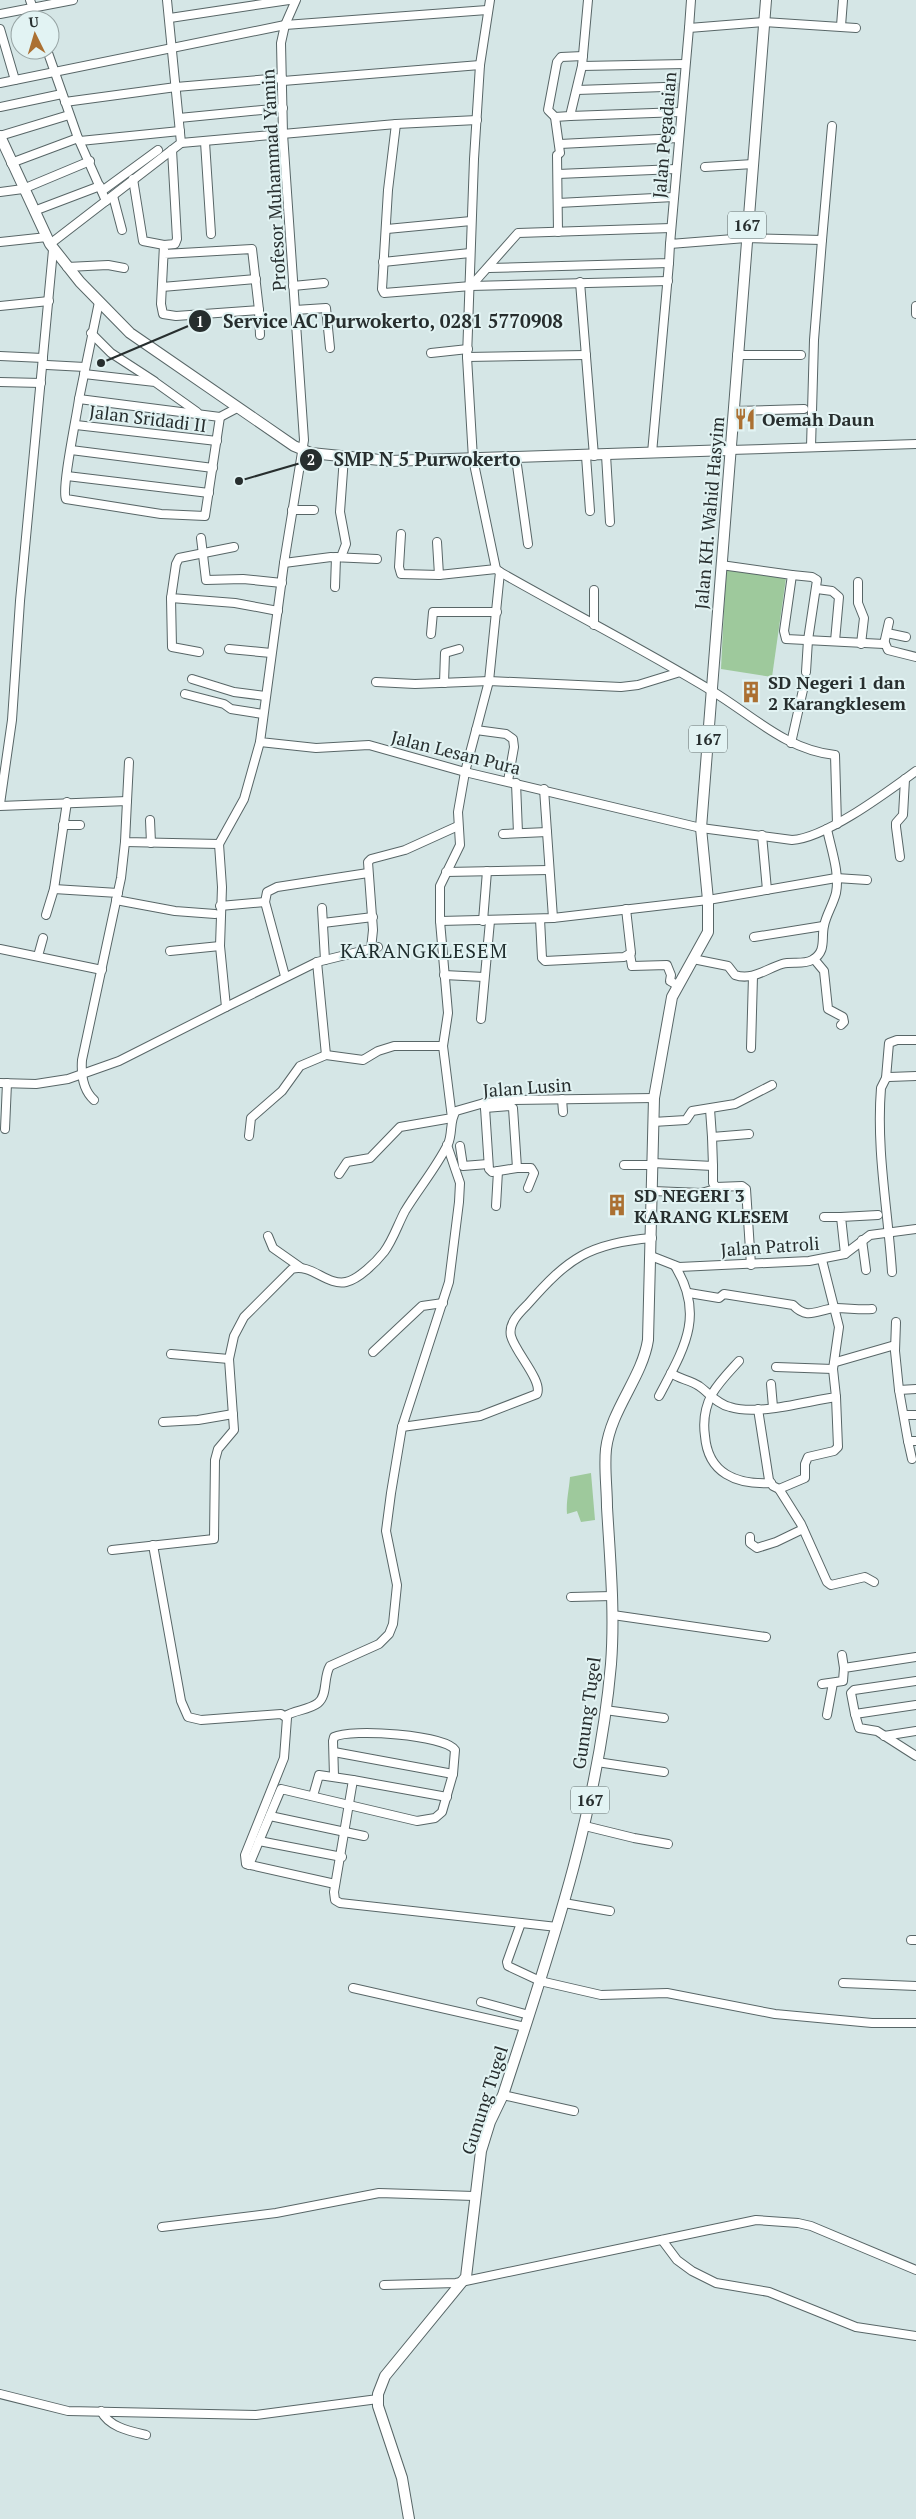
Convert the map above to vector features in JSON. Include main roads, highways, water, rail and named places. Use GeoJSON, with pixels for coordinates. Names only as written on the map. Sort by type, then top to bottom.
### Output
{"type":"FeatureCollection","features":[{"type":"Feature","properties":{"kind":"main road","name":"Jalan KH. Wahid Hasyim"},"geometry":{"type":"LineString","coordinates":[[668,1018],[677,985],[708,932],[708,900],[701,828],[766,0]]}},
{"type":"Feature","properties":{"kind":"main road"},"geometry":{"type":"LineString","coordinates":[[0,137],[50,244],[67,267],[99,302],[130,333],[237,408],[303,450],[344,457],[390,461],[730,450]]}},
{"type":"Feature","properties":{"kind":"main road","name":"Gunung Tugel"},"geometry":{"type":"LineString","coordinates":[[409,2519],[402,2478],[382,2420],[378,2399],[385,2376],[463,2282],[467,2270],[474,2196],[481,2152],[490,2122],[503,2095],[564,1903],[584,1826],[605,1710],[611,1663],[613,1616],[606,1450],[622,1400],[648,1345],[652,1256],[652,1122],[654,1098],[668,1018]]}},
{"type":"Feature","properties":{"kind":"tunnel"},"geometry":{"type":"LineString","coordinates":[[664,87],[681,87]]}},
{"type":"Feature","properties":{"kind":"place","name":"Service AC Purwokerto, 0281 5770908"},"geometry":{"type":"Point","coordinates":[101,363]}},
{"type":"Feature","properties":{"kind":"place","name":"Oemah Daun"},"geometry":{"type":"Point","coordinates":[745,419]}},
{"type":"Feature","properties":{"kind":"place","name":"SMP N 5 Purwokerto"},"geometry":{"type":"Point","coordinates":[239,481]}},
{"type":"Feature","properties":{"kind":"place","name":"SD Negeri 1 dan 2 Karangklesem"},"geometry":{"type":"Point","coordinates":[751,692]}},
{"type":"Feature","properties":{"kind":"place","name":"SD NEGERI 3 KARANG KLESEM"},"geometry":{"type":"Point","coordinates":[617,1205]}},
{"type":"Feature","properties":{"kind":"district","name":"KARANGKLESEM"},"geometry":{"type":"Point","coordinates":[424,950]}}]}
